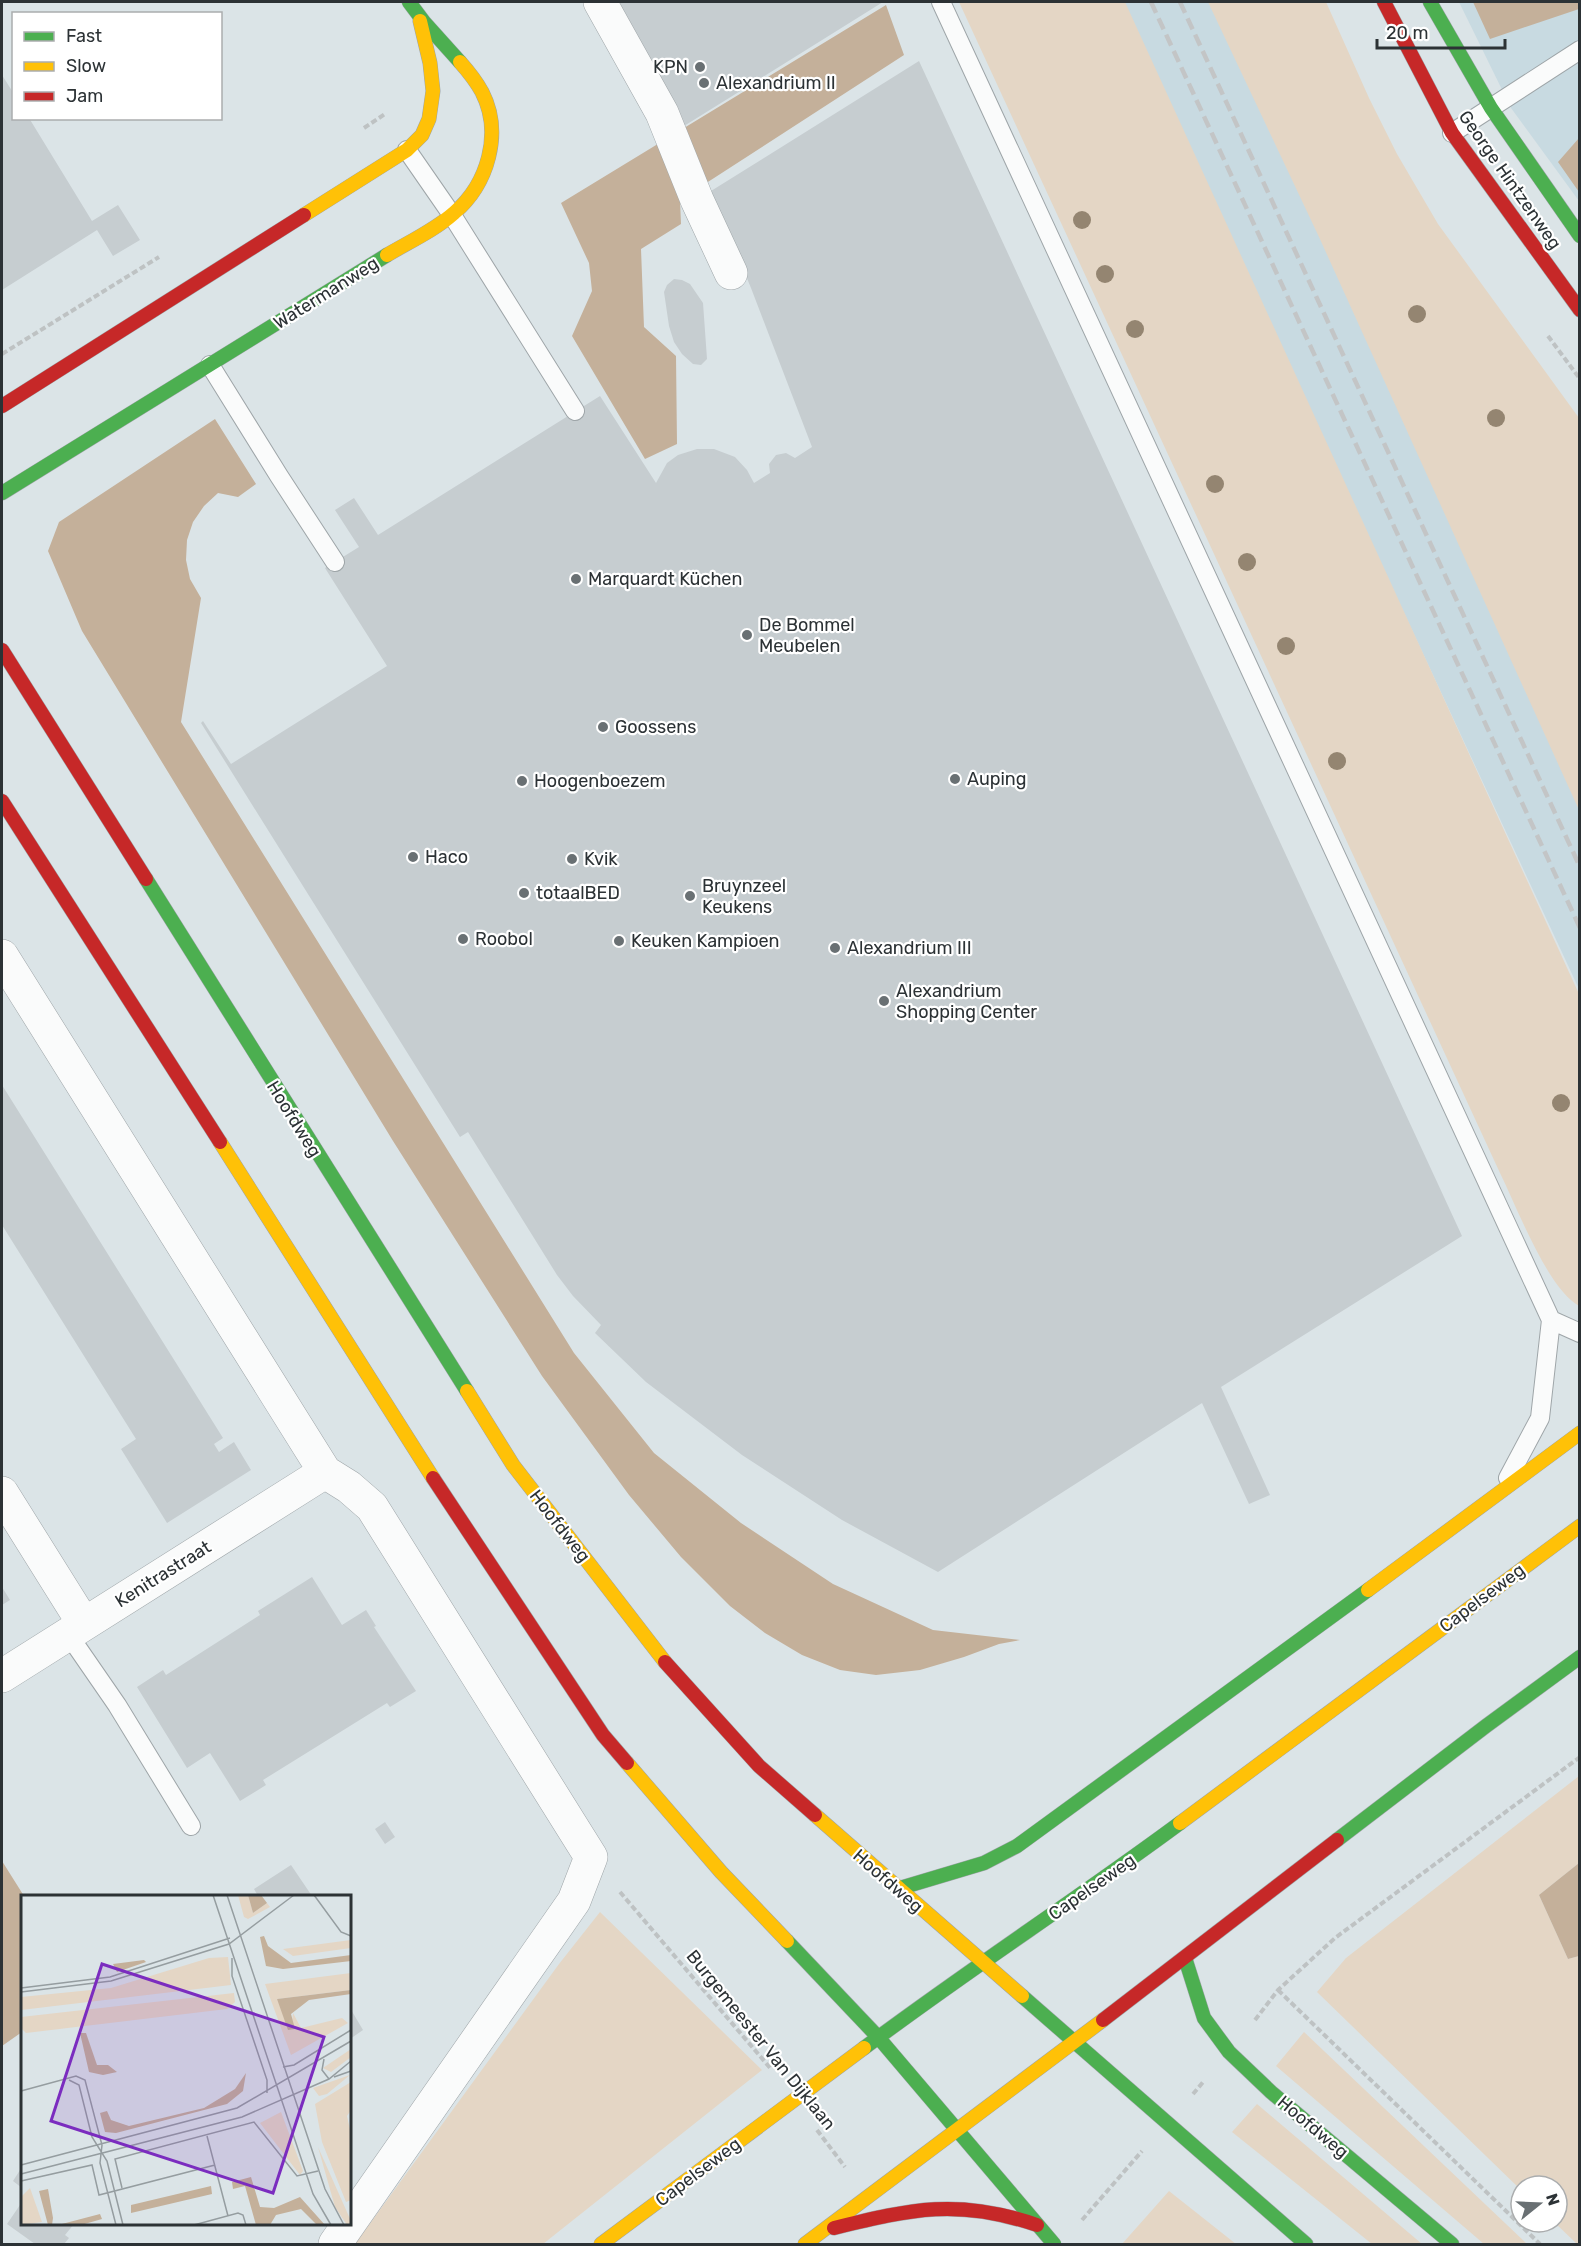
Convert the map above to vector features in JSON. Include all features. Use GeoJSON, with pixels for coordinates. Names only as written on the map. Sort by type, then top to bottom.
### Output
{"type":"FeatureCollection","features":[{"type":"Feature","properties":{"kind":"main road","name":"Watermanweg"},"geometry":{"type":"LineString","coordinates":[[4,494],[452,215],[477,189],[490,153],[492,120],[484,96],[475,80],[419,19],[409,2]]}},
{"type":"Feature","properties":{"kind":"main road","name":"George Hintzenweg"},"geometry":{"type":"LineString","coordinates":[[1384,2],[1452,133],[1580,310]]}},
{"type":"Feature","properties":{"kind":"main road","name":"George Hintzenweg"},"geometry":{"type":"LineString","coordinates":[[1430,2],[1491,108],[1580,236]]}},
{"type":"Feature","properties":{"kind":"main road","name":"Watermanweg"},"geometry":{"type":"LineString","coordinates":[[2,406],[407,150],[423,134],[434,102],[434,83],[419,19]]}},
{"type":"Feature","properties":{"kind":"main road","name":"Hoofdweg"},"geometry":{"type":"LineString","coordinates":[[2,650],[513,1465],[668,1665],[759,1766],[897,1890],[1306,2244]]}},
{"type":"Feature","properties":{"kind":"main road"},"geometry":{"type":"LineString","coordinates":[[2,801],[468,1533],[603,1734],[721,1872],[878,2037],[1054,2244]]}},
{"type":"Feature","properties":{"kind":"main road"},"geometry":{"type":"LineString","coordinates":[[897,1890],[984,1863],[1017,1846],[1580,1432]]}},
{"type":"Feature","properties":{"kind":"main road","name":"Capelseweg"},"geometry":{"type":"LineString","coordinates":[[602,2244],[878,2037],[981,1962],[1107,1877],[1580,1526]]}},
{"type":"Feature","properties":{"kind":"main road"},"geometry":{"type":"LineString","coordinates":[[805,2244],[1580,1657]]}},
{"type":"Feature","properties":{"kind":"main road","name":"Hoofdweg"},"geometry":{"type":"LineString","coordinates":[[1185,1958],[1204,2018],[1229,2052],[1271,2092],[1452,2244]]}},
{"type":"Feature","properties":{"kind":"main road"},"geometry":{"type":"LineString","coordinates":[[823,2231],[883,2217],[948,2208],[975,2209],[1037,2225]]}},
{"type":"Feature","properties":{"kind":"street"},"geometry":{"type":"LineString","coordinates":[[600,2],[662,113],[697,200],[731,273]]}},
{"type":"Feature","properties":{"kind":"street"},"geometry":{"type":"LineString","coordinates":[[2,956],[325,1472],[349,1487],[372,1507],[591,1857],[574,1901],[351,2221]]}},
{"type":"Feature","properties":{"kind":"street","name":"Kenitrastraat"},"geometry":{"type":"LineString","coordinates":[[2,1676],[325,1472]]}},
{"type":"Feature","properties":{"kind":"street"},"geometry":{"type":"LineString","coordinates":[[2,1493],[76,1629]]}},
{"type":"Feature","properties":{"kind":"street"},"geometry":{"type":"LineString","coordinates":[[335,2244],[348,2225]]}},
{"type":"Feature","properties":{"kind":"lane"},"geometry":{"type":"LineString","coordinates":[[941,2],[1551,1320],[1540,1418],[1500,1493]]}},
{"type":"Feature","properties":{"kind":"lane"},"geometry":{"type":"LineString","coordinates":[[1452,133],[1580,50]]}},
{"type":"Feature","properties":{"kind":"lane"},"geometry":{"type":"LineString","coordinates":[[407,150],[452,215],[575,411]]}},
{"type":"Feature","properties":{"kind":"lane"},"geometry":{"type":"LineString","coordinates":[[210,365],[334,562]]}},
{"type":"Feature","properties":{"kind":"lane"},"geometry":{"type":"LineString","coordinates":[[1551,1320],[1580,1333]]}},
{"type":"Feature","properties":{"kind":"lane"},"geometry":{"type":"LineString","coordinates":[[76,1629],[117,1705],[191,1826]]}},
{"type":"Feature","properties":{"kind":"path"},"geometry":{"type":"LineString","coordinates":[[359,131],[393,108]]}},
{"type":"Feature","properties":{"kind":"path"},"geometry":{"type":"LineString","coordinates":[[1540,2244],[1278,1990],[1335,1938],[1580,1757]]}},
{"type":"Feature","properties":{"kind":"path","name":"Burgemeester Van Dijklaan"},"geometry":{"type":"LineString","coordinates":[[591,1857],[772,2070],[868,2197]]}},
{"type":"Feature","properties":{"kind":"shaded area"},"geometry":{"type":"Polygon","coordinates":[[[959,2],[1125,2],[1579,994],[1579,1306],[1567,1297],[1544,1265],[1524,1225],[959,2]]]}},
{"type":"Feature","properties":{"kind":"shaded area"},"geometry":{"type":"Polygon","coordinates":[[[1120,2],[1212,2],[1579,803],[1579,989],[1120,2]]]}},
{"type":"Feature","properties":{"kind":"shaded area"},"geometry":{"type":"Polygon","coordinates":[[[1208,2],[1326,2],[1397,154],[1438,224],[1579,418],[1579,810],[1319,237],[1208,2]]]}},
{"type":"Feature","properties":{"kind":"shaded area"},"geometry":{"type":"Polygon","coordinates":[[[1459,2],[1579,2],[1579,201],[1511,108],[1459,2]]]}},
{"type":"Feature","properties":{"kind":"shaded area"},"geometry":{"type":"Polygon","coordinates":[[[1473,2],[1579,2],[1579,9],[1490,39],[1473,2]]]}},
{"type":"Feature","properties":{"kind":"shaded area"},"geometry":{"type":"Polygon","coordinates":[[[886,5],[904,55],[680,200],[681,224],[641,249],[644,327],[676,356],[677,444],[645,459],[572,336],[592,291],[589,263],[561,203],[886,5]]]}},
{"type":"Feature","properties":{"kind":"shaded area"},"geometry":{"type":"Polygon","coordinates":[[[1579,138],[1579,192],[1558,162],[1579,138]]]}},
{"type":"Feature","properties":{"kind":"shaded area"},"geometry":{"type":"Polygon","coordinates":[[[215,419],[256,484],[238,497],[218,493],[204,506],[193,522],[187,540],[186,560],[190,579],[201,598],[181,722],[574,1353],[654,1453],[741,1523],[833,1584],[933,1630],[1020,1640],[999,1644],[920,1670],[876,1675],[840,1670],[802,1655],[765,1633],[730,1606],[681,1557],[629,1495],[542,1376],[393,1141],[82,631],[48,551],[59,522],[215,419]]]}},
{"type":"Feature","properties":{"kind":"shaded area"},"geometry":{"type":"Polygon","coordinates":[[[1579,1776],[1579,1863],[1539,1895],[1568,1959],[1579,1956],[1579,2244],[1567,2234],[1569,2234],[1569,2174],[1509,2174],[1509,2178],[1317,1992],[1346,1958],[1579,1776]]]}},
{"type":"Feature","properties":{"kind":"shaded area"},"geometry":{"type":"Polygon","coordinates":[[[2,1861],[23,1895],[21,1895],[21,2033],[2,2046],[2,1861]]]}},
{"type":"Feature","properties":{"kind":"shaded area"},"geometry":{"type":"Polygon","coordinates":[[[1579,1863],[1579,1956],[1568,1959],[1539,1895],[1579,1863]]]}},
{"type":"Feature","properties":{"kind":"shaded area"},"geometry":{"type":"Polygon","coordinates":[[[600,1912],[762,2070],[543,2244],[355,2244],[559,1964],[600,1912]]]}},
{"type":"Feature","properties":{"kind":"shaded area"},"geometry":{"type":"Polygon","coordinates":[[[1304,2032],[1509,2227],[1509,2234],[1516,2234],[1527,2244],[1484,2244],[1276,2066],[1304,2032]]]}},
{"type":"Feature","properties":{"kind":"shaded area"},"geometry":{"type":"Polygon","coordinates":[[[1257,2104],[1422,2244],[1372,2244],[1232,2132],[1257,2104]]]}},
{"type":"Feature","properties":{"kind":"shaded area"},"geometry":{"type":"Polygon","coordinates":[[[1169,2191],[1236,2244],[1122,2244],[1169,2191]]]}},
{"type":"Feature","properties":{"kind":"building","name":"Alexandrium II"},"geometry":{"type":"Polygon","coordinates":[[[618,2],[883,2],[684,126],[618,2]]]}},
{"type":"Feature","properties":{"kind":"building","name":"Alexandrium Shopping Center"},"geometry":{"type":"Polygon","coordinates":[[[919,61],[1462,1236],[1221,1387],[1270,1495],[1249,1504],[1202,1403],[938,1572],[842,1520],[742,1455],[646,1382],[595,1333],[601,1325],[573,1296],[557,1275],[468,1132],[460,1137],[201,723],[203,721],[231,764],[387,666],[325,568],[359,547],[335,510],[354,498],[378,535],[600,396],[656,483],[667,463],[678,455],[697,449],[714,449],[735,457],[747,470],[754,483],[770,473],[769,464],[776,455],[786,453],[795,458],[812,447],[711,191],[919,61]]]}},
{"type":"Feature","properties":{"kind":"building"},"geometry":{"type":"Polygon","coordinates":[[[2,75],[12,91],[12,120],[30,120],[92,221],[118,205],[140,240],[113,256],[97,230],[2,290],[2,75]]]}},
{"type":"Feature","properties":{"kind":"building"},"geometry":{"type":"Polygon","coordinates":[[[674,279],[690,284],[703,303],[707,359],[701,365],[693,364],[674,342],[664,292],[667,285],[674,279]]]}},
{"type":"Feature","properties":{"kind":"building"},"geometry":{"type":"Polygon","coordinates":[[[2,1085],[223,1438],[214,1444],[219,1452],[234,1442],[251,1470],[167,1523],[121,1449],[136,1439],[2,1225],[2,1085]]]}},
{"type":"Feature","properties":{"kind":"building"},"geometry":{"type":"Polygon","coordinates":[[[312,1577],[342,1625],[366,1610],[376,1626],[374,1627],[416,1691],[390,1707],[387,1703],[263,1780],[266,1785],[240,1801],[210,1753],[187,1768],[137,1687],[163,1670],[166,1675],[260,1615],[258,1611],[312,1577]]]}},
{"type":"Feature","properties":{"kind":"building"},"geometry":{"type":"Polygon","coordinates":[[[2,1587],[10,1600],[2,1605],[2,1587]]]}},
{"type":"Feature","properties":{"kind":"building"},"geometry":{"type":"Polygon","coordinates":[[[385,1822],[395,1837],[385,1844],[375,1829],[385,1822]]]}},
{"type":"Feature","properties":{"kind":"building"},"geometry":{"type":"Polygon","coordinates":[[[291,1865],[311,1895],[257,1895],[254,1889],[291,1865]]]}},
{"type":"Feature","properties":{"kind":"building"},"geometry":{"type":"Polygon","coordinates":[[[351,2010],[363,2030],[351,2038],[351,2010]]]}},
{"type":"Feature","properties":{"kind":"building"},"geometry":{"type":"Polygon","coordinates":[[[21,2169],[21,2187],[13,2181],[21,2169]]]}},
{"type":"Feature","properties":{"kind":"building"},"geometry":{"type":"Polygon","coordinates":[[[21,2203],[21,2225],[73,2225],[65,2235],[69,2238],[64,2244],[35,2244],[7,2224],[21,2203]]]}},
{"type":"Feature","properties":{"kind":"railway"},"geometry":{"type":"LineString","coordinates":[[1151,2],[1580,928]]}},
{"type":"Feature","properties":{"kind":"railway"},"geometry":{"type":"LineString","coordinates":[[1180,2],[1580,867]]}},
{"type":"Feature","properties":{"kind":"traffic: fast"},"geometry":{"type":"LineString","coordinates":[[409,2],[460,62]]}},
{"type":"Feature","properties":{"kind":"traffic: fast"},"geometry":{"type":"LineString","coordinates":[[1430,2],[1491,108],[1580,236]]}},
{"type":"Feature","properties":{"kind":"traffic: fast"},"geometry":{"type":"LineString","coordinates":[[2,493],[387,255]]}},
{"type":"Feature","properties":{"kind":"traffic: fast"},"geometry":{"type":"LineString","coordinates":[[146,879],[467,1391]]}},
{"type":"Feature","properties":{"kind":"traffic: fast"},"geometry":{"type":"LineString","coordinates":[[897,1889],[984,1863],[1017,1846],[1368,1590]]}},
{"type":"Feature","properties":{"kind":"traffic: fast"},"geometry":{"type":"LineString","coordinates":[[1337,1840],[1580,1657]]}},
{"type":"Feature","properties":{"kind":"traffic: fast"},"geometry":{"type":"LineString","coordinates":[[864,2048],[1180,1823]]}},
{"type":"Feature","properties":{"kind":"traffic: fast"},"geometry":{"type":"LineString","coordinates":[[787,1941],[878,2037],[1054,2244]]}},
{"type":"Feature","properties":{"kind":"traffic: fast"},"geometry":{"type":"LineString","coordinates":[[1185,1958],[1204,2018],[1229,2052],[1271,2092],[1452,2244]]}},
{"type":"Feature","properties":{"kind":"traffic: fast"},"geometry":{"type":"LineString","coordinates":[[1022,1996],[1306,2244]]}},
{"type":"Feature","properties":{"kind":"traffic: slow"},"geometry":{"type":"LineString","coordinates":[[304,215],[407,150],[422,135],[429,119],[433,91],[430,63],[420,21]]}},
{"type":"Feature","properties":{"kind":"traffic: slow"},"geometry":{"type":"LineString","coordinates":[[387,255],[447,219],[466,201],[476,188],[483,173],[489,157],[491,141],[488,108],[480,88],[460,62]]}},
{"type":"Feature","properties":{"kind":"traffic: slow"},"geometry":{"type":"LineString","coordinates":[[220,1142],[433,1478]]}},
{"type":"Feature","properties":{"kind":"traffic: slow"},"geometry":{"type":"LineString","coordinates":[[467,1391],[513,1465],[665,1662]]}},
{"type":"Feature","properties":{"kind":"traffic: slow"},"geometry":{"type":"LineString","coordinates":[[1368,1590],[1580,1433]]}},
{"type":"Feature","properties":{"kind":"traffic: slow"},"geometry":{"type":"LineString","coordinates":[[1180,1823],[1580,1526]]}},
{"type":"Feature","properties":{"kind":"traffic: slow"},"geometry":{"type":"LineString","coordinates":[[627,1763],[721,1872],[787,1941]]}},
{"type":"Feature","properties":{"kind":"traffic: slow"},"geometry":{"type":"LineString","coordinates":[[815,1815],[1022,1996]]}},
{"type":"Feature","properties":{"kind":"traffic: slow"},"geometry":{"type":"LineString","coordinates":[[805,2244],[1103,2020]]}},
{"type":"Feature","properties":{"kind":"traffic: slow"},"geometry":{"type":"LineString","coordinates":[[601,2244],[864,2048]]}},
{"type":"Feature","properties":{"kind":"traffic: jam"},"geometry":{"type":"LineString","coordinates":[[1384,2],[1452,133],[1580,310]]}},
{"type":"Feature","properties":{"kind":"traffic: jam"},"geometry":{"type":"LineString","coordinates":[[2,406],[304,215]]}},
{"type":"Feature","properties":{"kind":"traffic: jam"},"geometry":{"type":"LineString","coordinates":[[2,650],[146,879]]}},
{"type":"Feature","properties":{"kind":"traffic: jam"},"geometry":{"type":"LineString","coordinates":[[2,801],[220,1142]]}},
{"type":"Feature","properties":{"kind":"traffic: jam"},"geometry":{"type":"LineString","coordinates":[[433,1478],[603,1735],[627,1763]]}},
{"type":"Feature","properties":{"kind":"traffic: jam"},"geometry":{"type":"LineString","coordinates":[[665,1662],[759,1766],[815,1815]]}},
{"type":"Feature","properties":{"kind":"traffic: jam"},"geometry":{"type":"LineString","coordinates":[[1103,2020],[1337,1840]]}},
{"type":"Feature","properties":{"kind":"traffic: jam"},"geometry":{"type":"LineString","coordinates":[[834,2228],[888,2216],[935,2209],[983,2211],[1037,2225]]}},
{"type":"Feature","properties":{"kind":"place","name":"KPN"},"geometry":{"type":"Point","coordinates":[700,67]}},
{"type":"Feature","properties":{"kind":"place","name":"Alexandrium II"},"geometry":{"type":"Point","coordinates":[704,83]}},
{"type":"Feature","properties":{"kind":"place","name":"Marquardt Küchen"},"geometry":{"type":"Point","coordinates":[576,579]}},
{"type":"Feature","properties":{"kind":"place","name":"De Bommel Meubelen"},"geometry":{"type":"Point","coordinates":[747,635]}},
{"type":"Feature","properties":{"kind":"place","name":"Goossens"},"geometry":{"type":"Point","coordinates":[603,727]}},
{"type":"Feature","properties":{"kind":"place","name":"Auping"},"geometry":{"type":"Point","coordinates":[955,779]}},
{"type":"Feature","properties":{"kind":"place","name":"Hoogenboezem"},"geometry":{"type":"Point","coordinates":[522,781]}},
{"type":"Feature","properties":{"kind":"place","name":"Haco"},"geometry":{"type":"Point","coordinates":[413,857]}},
{"type":"Feature","properties":{"kind":"place","name":"Kvik"},"geometry":{"type":"Point","coordinates":[572,859]}},
{"type":"Feature","properties":{"kind":"place","name":"totaalBED"},"geometry":{"type":"Point","coordinates":[524,893]}},
{"type":"Feature","properties":{"kind":"place","name":"Bruynzeel Keukens"},"geometry":{"type":"Point","coordinates":[690,896]}},
{"type":"Feature","properties":{"kind":"place","name":"Roobol"},"geometry":{"type":"Point","coordinates":[463,939]}},
{"type":"Feature","properties":{"kind":"place","name":"Keuken Kampioen"},"geometry":{"type":"Point","coordinates":[619,941]}},
{"type":"Feature","properties":{"kind":"place","name":"Alexandrium III"},"geometry":{"type":"Point","coordinates":[835,948]}},
{"type":"Feature","properties":{"kind":"place","name":"Alexandrium Shopping Center"},"geometry":{"type":"Point","coordinates":[884,1001]}}]}
